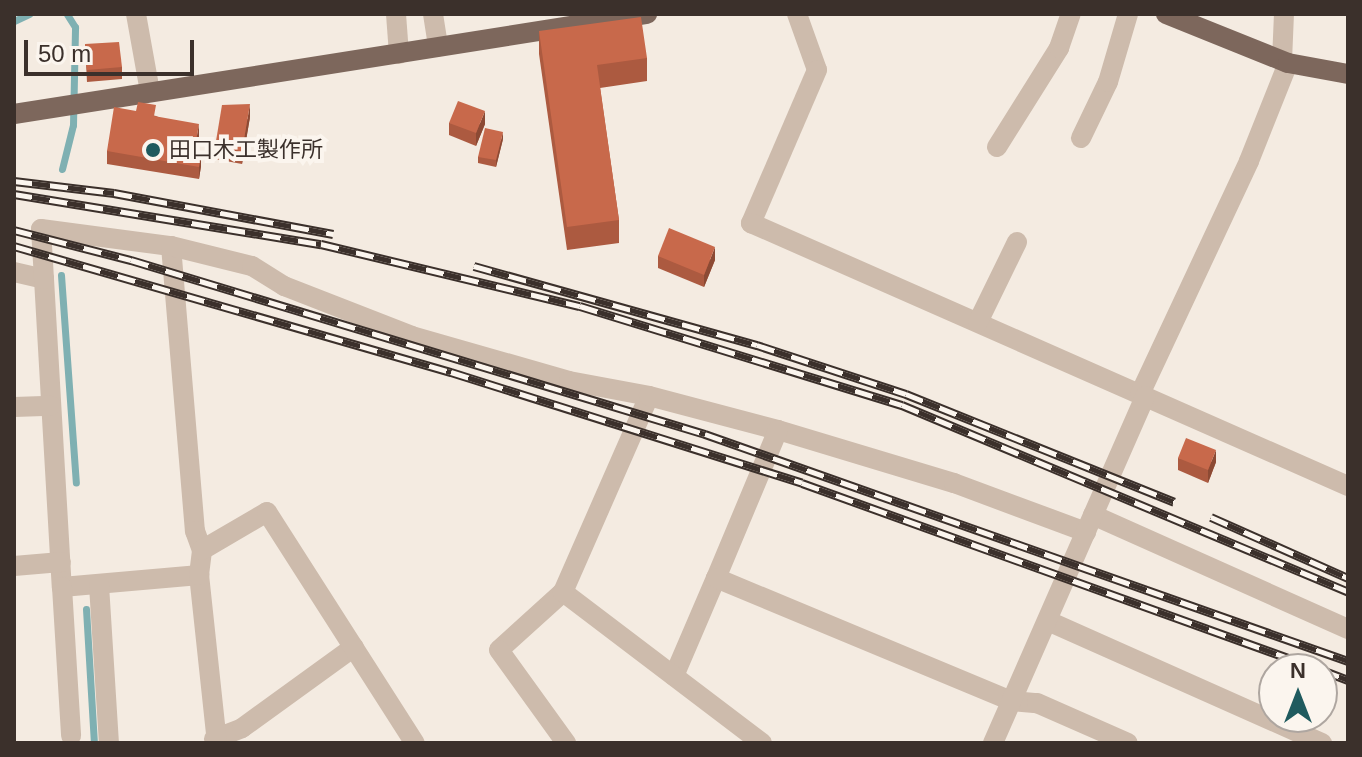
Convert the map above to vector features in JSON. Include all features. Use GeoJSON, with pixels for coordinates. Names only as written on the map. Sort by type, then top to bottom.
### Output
{"type":"FeatureCollection","features":[{"type":"Feature","properties":{"kind":"main road"},"geometry":{"type":"LineString","coordinates":[[14,114],[647,14]]}},
{"type":"Feature","properties":{"kind":"main road"},"geometry":{"type":"LineString","coordinates":[[1166,14],[1285,62],[1348,74]]}},
{"type":"Feature","properties":{"kind":"street"},"geometry":{"type":"LineString","coordinates":[[136,14],[150,92]]}},
{"type":"Feature","properties":{"kind":"street"},"geometry":{"type":"LineString","coordinates":[[396,14],[399,54]]}},
{"type":"Feature","properties":{"kind":"street"},"geometry":{"type":"LineString","coordinates":[[433,14],[438,47]]}},
{"type":"Feature","properties":{"kind":"street"},"geometry":{"type":"LineString","coordinates":[[797,14],[817,70],[751,223],[1348,486]]}},
{"type":"Feature","properties":{"kind":"street"},"geometry":{"type":"LineString","coordinates":[[997,147],[1059,48],[1071,14]]}},
{"type":"Feature","properties":{"kind":"street"},"geometry":{"type":"LineString","coordinates":[[1081,138],[1108,82],[1128,14]]}},
{"type":"Feature","properties":{"kind":"street"},"geometry":{"type":"LineString","coordinates":[[993,743],[1048,621],[1142,395],[1249,161],[1285,62],[1284,14]]}},
{"type":"Feature","properties":{"kind":"street"},"geometry":{"type":"LineString","coordinates":[[71,736],[41,229],[171,246],[252,266],[284,286],[412,336],[569,381],[649,396],[778,430],[1089,523],[1348,629]]}},
{"type":"Feature","properties":{"kind":"street"},"geometry":{"type":"LineString","coordinates":[[978,322],[1017,242]]}},
{"type":"Feature","properties":{"kind":"street"},"geometry":{"type":"LineString","coordinates":[[171,246],[195,531],[202,550],[199,575],[216,741],[242,728],[354,647]]}},
{"type":"Feature","properties":{"kind":"street"},"geometry":{"type":"LineString","coordinates":[[14,272],[44,279]]}},
{"type":"Feature","properties":{"kind":"street"},"geometry":{"type":"LineString","coordinates":[[566,743],[499,650],[563,592],[649,396]]}},
{"type":"Feature","properties":{"kind":"street"},"geometry":{"type":"LineString","coordinates":[[14,407],[51,406]]}},
{"type":"Feature","properties":{"kind":"street"},"geometry":{"type":"LineString","coordinates":[[674,676],[778,430]]}},
{"type":"Feature","properties":{"kind":"street"},"geometry":{"type":"LineString","coordinates":[[202,550],[267,512],[415,743]]}},
{"type":"Feature","properties":{"kind":"street"},"geometry":{"type":"LineString","coordinates":[[14,566],[61,562]]}},
{"type":"Feature","properties":{"kind":"street"},"geometry":{"type":"LineString","coordinates":[[62,587],[199,575]]}},
{"type":"Feature","properties":{"kind":"street"},"geometry":{"type":"LineString","coordinates":[[716,578],[1012,701],[1037,703],[1128,743]]}},
{"type":"Feature","properties":{"kind":"street"},"geometry":{"type":"LineString","coordinates":[[99,585],[109,743]]}},
{"type":"Feature","properties":{"kind":"street"},"geometry":{"type":"LineString","coordinates":[[563,592],[762,743]]}},
{"type":"Feature","properties":{"kind":"street"},"geometry":{"type":"LineString","coordinates":[[1048,621],[1322,743]]}},
{"type":"Feature","properties":{"kind":"building"},"geometry":{"type":"Polygon","coordinates":[[[641,17],[647,58],[597,65],[619,220],[567,227],[539,31],[641,17]]]}},
{"type":"Feature","properties":{"kind":"building"},"geometry":{"type":"Polygon","coordinates":[[[119,42],[122,67],[87,70],[85,44],[119,42]]]}},
{"type":"Feature","properties":{"kind":"building"},"geometry":{"type":"Polygon","coordinates":[[[458,101],[485,111],[476,133],[449,123],[458,101]]]}},
{"type":"Feature","properties":{"kind":"building","name":"田口木工製作所"},"geometry":{"type":"Polygon","coordinates":[[[138,102],[156,105],[154,116],[199,124],[194,152],[201,153],[199,167],[107,151],[114,107],[136,111],[138,102]]]}},
{"type":"Feature","properties":{"kind":"building"},"geometry":{"type":"Polygon","coordinates":[[[250,104],[242,151],[215,147],[222,105],[250,104]]]}},
{"type":"Feature","properties":{"kind":"building"},"geometry":{"type":"Polygon","coordinates":[[[485,128],[503,132],[496,160],[478,157],[485,128]]]}},
{"type":"Feature","properties":{"kind":"building"},"geometry":{"type":"Polygon","coordinates":[[[669,228],[715,247],[704,275],[658,256],[669,228]]]}},
{"type":"Feature","properties":{"kind":"building"},"geometry":{"type":"Polygon","coordinates":[[[1186,438],[1216,450],[1208,470],[1178,458],[1186,438]]]}},
{"type":"Feature","properties":{"kind":"waterway"},"geometry":{"type":"LineString","coordinates":[[14,21],[29,14]]}},
{"type":"Feature","properties":{"kind":"waterway"},"geometry":{"type":"LineString","coordinates":[[62,169],[73,125],[75,27],[67,14]]}},
{"type":"Feature","properties":{"kind":"waterway"},"geometry":{"type":"LineString","coordinates":[[61,275],[76,482]]}},
{"type":"Feature","properties":{"kind":"waterway"},"geometry":{"type":"LineString","coordinates":[[86,609],[94,743]]}},
{"type":"Feature","properties":{"kind":"railway"},"geometry":{"type":"LineString","coordinates":[[14,181],[114,193],[333,234]]}},
{"type":"Feature","properties":{"kind":"railway"},"geometry":{"type":"LineString","coordinates":[[14,194],[321,244],[580,306],[902,405],[1348,592]]}},
{"type":"Feature","properties":{"kind":"railway"},"geometry":{"type":"LineString","coordinates":[[14,230],[131,260],[705,434],[1348,661]]}},
{"type":"Feature","properties":{"kind":"railway"},"geometry":{"type":"LineString","coordinates":[[14,246],[451,372],[802,483],[1275,653]]}},
{"type":"Feature","properties":{"kind":"railway"},"geometry":{"type":"LineString","coordinates":[[474,266],[757,345],[906,394],[1174,502]]}},
{"type":"Feature","properties":{"kind":"railway"},"geometry":{"type":"LineString","coordinates":[[1211,517],[1348,578]]}},
{"type":"Feature","properties":{"kind":"railway"},"geometry":{"type":"LineString","coordinates":[[1338,676],[1348,680]]}},
{"type":"Feature","properties":{"kind":"place","name":"田口木工製作所"},"geometry":{"type":"Point","coordinates":[153,150]}}]}
